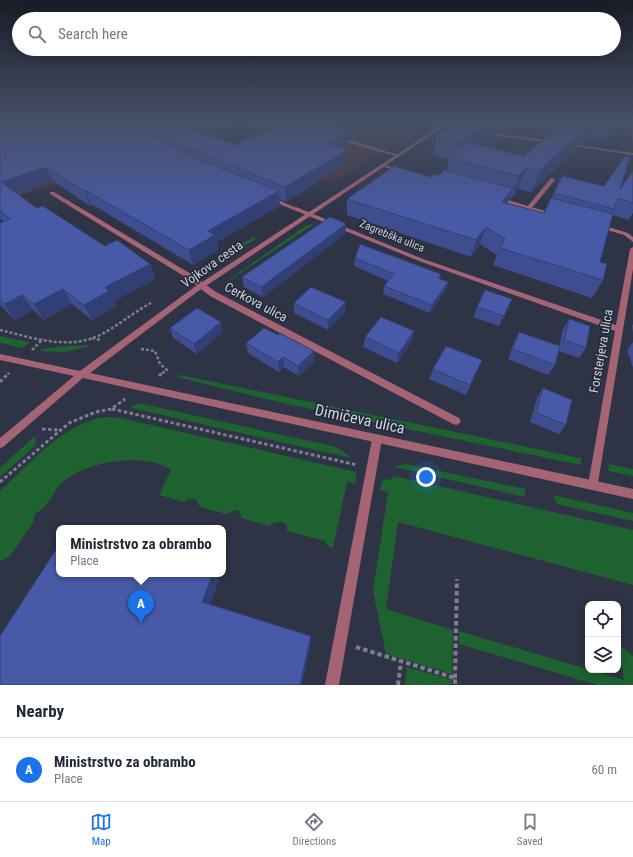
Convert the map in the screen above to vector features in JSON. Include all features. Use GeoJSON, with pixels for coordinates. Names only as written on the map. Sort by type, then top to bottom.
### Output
{"type":"FeatureCollection","features":[{"type":"Feature","properties":{"kind":"street"},"geometry":{"type":"LineString","coordinates":[[390,153],[397,155]]}},
{"type":"Feature","properties":{"kind":"street","name":"Vojkova cesta"},"geometry":{"type":"LineString","coordinates":[[0,444],[81,375],[202,286],[400,153]]}},
{"type":"Feature","properties":{"kind":"street"},"geometry":{"type":"LineString","coordinates":[[383,165],[410,173]]}},
{"type":"Feature","properties":{"kind":"street"},"geometry":{"type":"LineString","coordinates":[[529,208],[552,180]]}},
{"type":"Feature","properties":{"kind":"street","name":"Cerkova ulica"},"geometry":{"type":"LineString","coordinates":[[52,193],[189,276],[216,296],[456,421]]}},
{"type":"Feature","properties":{"kind":"street","name":"Zagrebška ulica"},"geometry":{"type":"LineString","coordinates":[[261,194],[449,270],[618,329]]}},
{"type":"Feature","properties":{"kind":"street"},"geometry":{"type":"LineString","coordinates":[[491,197],[560,216]]}},
{"type":"Feature","properties":{"kind":"street"},"geometry":{"type":"LineString","coordinates":[[590,224],[626,234],[633,240]]}},
{"type":"Feature","properties":{"kind":"street","name":"Forsterjeva ulica"},"geometry":{"type":"LineString","coordinates":[[593,485],[618,329],[633,249]]}},
{"type":"Feature","properties":{"kind":"street","name":"Dimičeva ulica"},"geometry":{"type":"LineString","coordinates":[[0,358],[633,494]]}},
{"type":"Feature","properties":{"kind":"street"},"geometry":{"type":"LineString","coordinates":[[332,685],[377,439]]}},
{"type":"Feature","properties":{"kind":"path"},"geometry":{"type":"LineString","coordinates":[[0,330],[43,339],[75,343],[92,338],[152,302]]}},
{"type":"Feature","properties":{"kind":"path"},"geometry":{"type":"LineString","coordinates":[[155,352],[160,364],[167,370]]}},
{"type":"Feature","properties":{"kind":"path"},"geometry":{"type":"LineString","coordinates":[[0,482],[58,430],[77,418],[111,409],[372,468]]}},
{"type":"Feature","properties":{"kind":"path"},"geometry":{"type":"LineString","coordinates":[[457,579],[455,684],[458,685]]}},
{"type":"Feature","properties":{"kind":"path"},"geometry":{"type":"LineString","coordinates":[[340,642],[455,678]]}},
{"type":"Feature","properties":{"kind":"path"},"geometry":{"type":"LineString","coordinates":[[398,685],[401,661]]}},
{"type":"Feature","properties":{"kind":"shaded area"},"geometry":{"type":"Polygon","coordinates":[[[0,153],[146,153],[0,203],[0,153]]]}},
{"type":"Feature","properties":{"kind":"shaded area"},"geometry":{"type":"Polygon","coordinates":[[[251,153],[381,153],[332,184],[251,153]]]}},
{"type":"Feature","properties":{"kind":"green space"},"geometry":{"type":"Polygon","coordinates":[[[316,223],[221,286],[220,286],[305,226],[316,223]]]}},
{"type":"Feature","properties":{"kind":"green space"},"geometry":{"type":"Polygon","coordinates":[[[253,237],[257,238],[202,273],[199,271],[253,237]]]}},
{"type":"Feature","properties":{"kind":"green space"},"geometry":{"type":"Polygon","coordinates":[[[0,336],[29,342],[23,348],[0,343],[0,336]]]}},
{"type":"Feature","properties":{"kind":"green space"},"geometry":{"type":"Polygon","coordinates":[[[91,346],[66,352],[39,351],[55,347],[91,346]]]}},
{"type":"Feature","properties":{"kind":"green space"},"geometry":{"type":"Polygon","coordinates":[[[180,375],[581,458],[581,465],[291,405],[177,377],[180,375]]]}},
{"type":"Feature","properties":{"kind":"green space"},"geometry":{"type":"Polygon","coordinates":[[[138,403],[337,447],[351,458],[131,408],[138,403]]]}},
{"type":"Feature","properties":{"kind":"green space"},"geometry":{"type":"Polygon","coordinates":[[[106,417],[121,418],[356,472],[356,484],[347,482],[333,548],[329,547],[325,541],[287,531],[287,526],[280,522],[276,522],[269,526],[242,518],[239,511],[235,510],[226,514],[200,507],[196,499],[188,499],[184,502],[159,495],[171,470],[160,464],[132,460],[117,461],[87,468],[64,481],[46,505],[34,515],[33,523],[10,556],[0,561],[0,491],[48,446],[62,435],[76,427],[106,417]]]}},
{"type":"Feature","properties":{"kind":"green space"},"geometry":{"type":"Polygon","coordinates":[[[35,436],[35,446],[0,477],[0,468],[35,436]]]}},
{"type":"Feature","properties":{"kind":"green space"},"geometry":{"type":"Polygon","coordinates":[[[406,464],[525,489],[525,497],[394,467],[406,464]]]}},
{"type":"Feature","properties":{"kind":"green space"},"geometry":{"type":"Polygon","coordinates":[[[609,464],[633,469],[633,476],[608,471],[609,464]]]}},
{"type":"Feature","properties":{"kind":"green space"},"geometry":{"type":"Polygon","coordinates":[[[394,476],[633,530],[633,585],[398,522],[386,609],[453,630],[452,674],[386,654],[373,591],[388,492],[380,490],[383,479],[390,480],[394,476]]]}},
{"type":"Feature","properties":{"kind":"green space"},"geometry":{"type":"Polygon","coordinates":[[[553,495],[633,513],[633,521],[557,504],[553,495]]]}},
{"type":"Feature","properties":{"kind":"green space"},"geometry":{"type":"Polygon","coordinates":[[[459,631],[585,668],[585,673],[600,673],[624,680],[621,647],[633,656],[633,685],[597,685],[459,644],[459,631]]]}},
{"type":"Feature","properties":{"kind":"green space"},"geometry":{"type":"Polygon","coordinates":[[[407,667],[452,680],[452,685],[405,685],[407,667]]]}},
{"type":"Feature","properties":{"kind":"building"},"geometry":{"type":"Polygon","coordinates":[[[0,153],[183,153],[279,191],[208,231],[215,235],[189,250],[85,190],[84,191],[46,167],[1,182],[37,208],[43,206],[105,246],[117,240],[150,264],[105,287],[109,291],[84,305],[63,289],[34,304],[22,295],[4,304],[0,300],[0,223],[10,219],[0,211],[0,153]]]}},
{"type":"Feature","properties":{"kind":"building"},"geometry":{"type":"Polygon","coordinates":[[[201,153],[342,153],[285,187],[201,153]]]}},
{"type":"Feature","properties":{"kind":"building"},"geometry":{"type":"Polygon","coordinates":[[[455,153],[511,153],[524,156],[528,153],[558,153],[540,170],[527,167],[519,176],[450,158],[455,153]]]}},
{"type":"Feature","properties":{"kind":"building"},"geometry":{"type":"Polygon","coordinates":[[[626,155],[630,157],[620,189],[633,171],[633,203],[618,198],[614,209],[554,193],[562,176],[604,186],[626,155]]]}},
{"type":"Feature","properties":{"kind":"building"},"geometry":{"type":"Polygon","coordinates":[[[394,166],[431,177],[434,174],[438,176],[444,170],[513,188],[502,202],[544,213],[551,198],[613,214],[600,262],[607,264],[603,280],[500,248],[505,239],[486,227],[476,240],[347,199],[394,166]]]}},
{"type":"Feature","properties":{"kind":"building"},"geometry":{"type":"Polygon","coordinates":[[[330,217],[346,224],[261,287],[242,277],[330,217]]]}},
{"type":"Feature","properties":{"kind":"building"},"geometry":{"type":"Polygon","coordinates":[[[360,244],[441,274],[438,278],[448,282],[432,305],[384,286],[394,274],[355,258],[360,244]]]}},
{"type":"Feature","properties":{"kind":"building"},"geometry":{"type":"Polygon","coordinates":[[[311,287],[346,302],[328,320],[294,303],[311,287]]]}},
{"type":"Feature","properties":{"kind":"building"},"geometry":{"type":"Polygon","coordinates":[[[485,290],[512,299],[504,316],[477,307],[485,290]]]}},
{"type":"Feature","properties":{"kind":"building"},"geometry":{"type":"Polygon","coordinates":[[[197,308],[221,322],[194,344],[170,328],[197,308]]]}},
{"type":"Feature","properties":{"kind":"building"},"geometry":{"type":"Polygon","coordinates":[[[381,317],[414,331],[399,353],[365,337],[381,317]]]}},
{"type":"Feature","properties":{"kind":"building"},"geometry":{"type":"Polygon","coordinates":[[[569,319],[590,326],[586,348],[564,340],[569,319]]]}},
{"type":"Feature","properties":{"kind":"building"},"geometry":{"type":"Polygon","coordinates":[[[264,328],[278,335],[280,333],[314,351],[298,366],[283,357],[278,362],[246,343],[264,328]]]}},
{"type":"Feature","properties":{"kind":"building"},"geometry":{"type":"Polygon","coordinates":[[[519,332],[560,346],[555,365],[513,349],[519,332]]]}},
{"type":"Feature","properties":{"kind":"building"},"geometry":{"type":"Polygon","coordinates":[[[446,346],[482,360],[470,385],[433,369],[446,346]]]}},
{"type":"Feature","properties":{"kind":"building"},"geometry":{"type":"Polygon","coordinates":[[[543,388],[572,400],[566,425],[536,412],[543,388]]]}},
{"type":"Feature","properties":{"kind":"building"},"geometry":{"type":"Polygon","coordinates":[[[56,550],[56,577],[212,577],[202,602],[311,636],[300,685],[0,685],[0,636],[56,550]]]}},
{"type":"Feature","properties":{"kind":"place","name":"Ministrstvo za obrambo"},"geometry":{"type":"Point","coordinates":[141,623]}}]}
